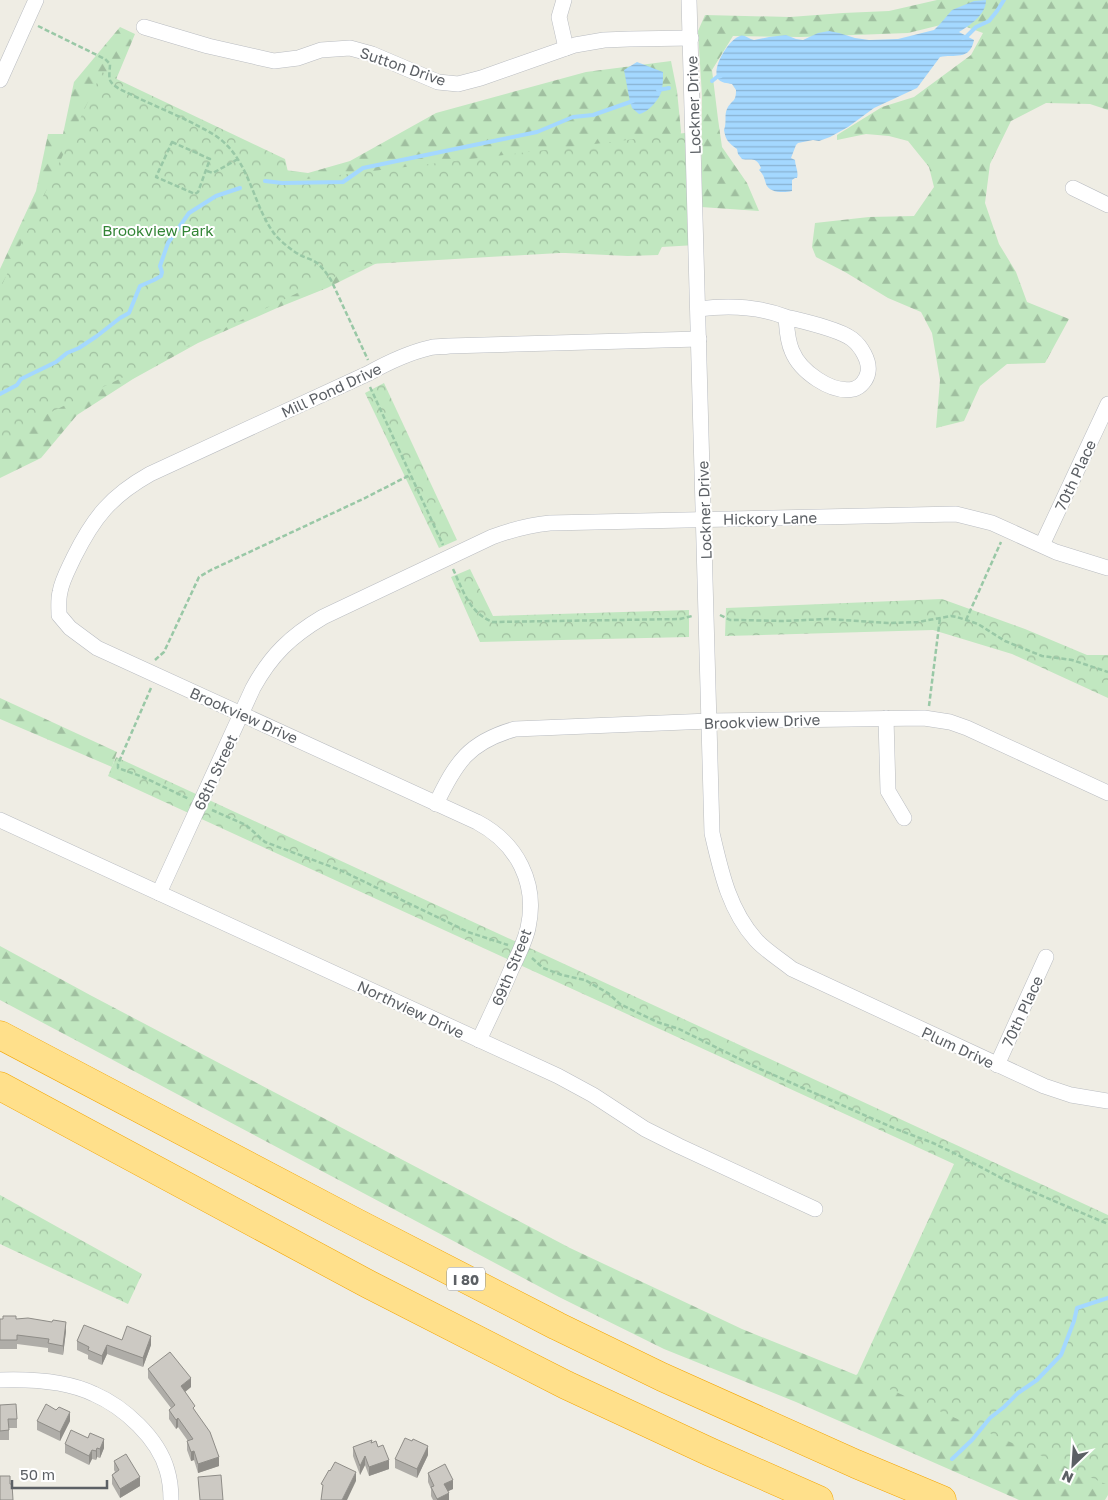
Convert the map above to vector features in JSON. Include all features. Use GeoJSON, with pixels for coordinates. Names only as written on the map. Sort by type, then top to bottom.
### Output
{"type":"FeatureCollection","features":[{"type":"Feature","properties":{"kind":"highway","name":"I 80"},"geometry":{"type":"LineString","coordinates":[[0,1035],[355,1222],[609,1352],[856,1464],[942,1500]]}},
{"type":"Feature","properties":{"kind":"highway"},"geometry":{"type":"LineString","coordinates":[[0,1086],[368,1284],[566,1385],[819,1500]]}},
{"type":"Feature","properties":{"kind":"street"},"geometry":{"type":"LineString","coordinates":[[0,80],[36,0]]}},
{"type":"Feature","properties":{"kind":"street"},"geometry":{"type":"LineString","coordinates":[[564,0],[559,17],[566,48]]}},
{"type":"Feature","properties":{"kind":"street","name":"Lockner Drive"},"geometry":{"type":"LineString","coordinates":[[689,0],[712,833],[724,881],[741,920],[757,941],[792,969],[813,979]]}},
{"type":"Feature","properties":{"kind":"street","name":"Sutton Drive"},"geometry":{"type":"LineString","coordinates":[[144,27],[208,46],[274,61],[298,58],[321,50],[350,48],[372,54],[438,82],[458,84],[481,78],[575,45],[604,40],[691,38]]}},
{"type":"Feature","properties":{"kind":"street"},"geometry":{"type":"LineString","coordinates":[[1073,188],[1108,204]]}},
{"type":"Feature","properties":{"kind":"street"},"geometry":{"type":"LineString","coordinates":[[698,310],[720,307],[755,308],[836,331],[852,339],[864,354],[868,367],[868,375],[865,382],[855,389],[842,389],[812,377],[798,362],[792,352],[788,341],[786,317]]}},
{"type":"Feature","properties":{"kind":"street","name":"Mill Pond Drive"},"geometry":{"type":"LineString","coordinates":[[59,616],[60,592],[65,576],[80,544],[100,512],[120,493],[150,474],[382,366],[429,348],[449,346],[699,339]]}},
{"type":"Feature","properties":{"kind":"street","name":"70th Place"},"geometry":{"type":"LineString","coordinates":[[1042,545],[1108,404]]}},
{"type":"Feature","properties":{"kind":"street","name":"Hickory Lane"},"geometry":{"type":"LineString","coordinates":[[323,617],[492,537],[530,525],[956,514],[992,523],[1056,552],[1108,568]]}},
{"type":"Feature","properties":{"kind":"street","name":"Brookview Drive"},"geometry":{"type":"LineString","coordinates":[[59,616],[70,628],[97,648],[477,822]]}},
{"type":"Feature","properties":{"kind":"street","name":"68th Street"},"geometry":{"type":"LineString","coordinates":[[159,893],[262,672],[273,656],[288,640],[323,617]]}},
{"type":"Feature","properties":{"kind":"street"},"geometry":{"type":"LineString","coordinates":[[886,718],[888,791],[904,818]]}},
{"type":"Feature","properties":{"kind":"street","name":"Brookview Drive"},"geometry":{"type":"LineString","coordinates":[[436,804],[448,778],[458,763],[477,745],[499,733],[515,729],[530,727],[886,718],[928,719],[950,722],[1108,793]]}},
{"type":"Feature","properties":{"kind":"street","name":"Northview Drive"},"geometry":{"type":"LineString","coordinates":[[0,820],[558,1076],[593,1094],[646,1129],[816,1209]]}},
{"type":"Feature","properties":{"kind":"street","name":"69th Street"},"geometry":{"type":"LineString","coordinates":[[477,822],[498,836],[520,862],[527,879],[531,912],[528,929],[520,950],[479,1040]]}},
{"type":"Feature","properties":{"kind":"street","name":"70th Place"},"geometry":{"type":"LineString","coordinates":[[997,1065],[1046,957]]}},
{"type":"Feature","properties":{"kind":"street","name":"Plum Drive"},"geometry":{"type":"LineString","coordinates":[[813,979],[1044,1086],[1071,1094],[1108,1101]]}},
{"type":"Feature","properties":{"kind":"street"},"geometry":{"type":"LineString","coordinates":[[0,1380],[44,1381],[68,1386],[94,1393],[116,1406],[132,1419],[152,1441],[160,1454],[169,1476],[171,1500]]}},
{"type":"Feature","properties":{"kind":"path"},"geometry":{"type":"LineString","coordinates":[[28,21],[106,59],[110,64],[109,79],[113,85],[216,136],[238,159],[266,219],[276,235],[300,255],[316,262],[328,275],[370,364],[368,382],[470,606],[479,616],[493,622],[680,619],[707,613],[719,614],[730,620],[783,621],[828,619],[888,623],[918,622],[951,616],[978,624],[1005,641],[1042,656],[1072,660],[1108,672]]}},
{"type":"Feature","properties":{"kind":"path"},"geometry":{"type":"LineString","coordinates":[[172,142],[210,159],[207,171],[198,192],[195,194],[156,177],[172,142]]}},
{"type":"Feature","properties":{"kind":"path"},"geometry":{"type":"LineString","coordinates":[[207,171],[213,173],[238,159]]}},
{"type":"Feature","properties":{"kind":"path"},"geometry":{"type":"LineString","coordinates":[[410,475],[199,577],[164,652],[150,666],[153,683],[118,764],[118,768],[143,777],[246,825],[265,842],[340,870],[468,932],[529,954],[543,968],[562,975],[585,980],[608,993],[620,1004],[657,1022],[696,1036],[760,1069],[941,1147],[1005,1180],[1108,1224]]}},
{"type":"Feature","properties":{"kind":"path"},"geometry":{"type":"LineString","coordinates":[[966,620],[1007,529]]}},
{"type":"Feature","properties":{"kind":"path"},"geometry":{"type":"LineString","coordinates":[[928,719],[940,618]]}},
{"type":"Feature","properties":{"kind":"green space"},"geometry":{"type":"Polygon","coordinates":[[[937,0],[1108,0],[1108,110],[1090,104],[1046,103],[1011,121],[990,164],[985,203],[999,244],[1016,272],[1027,302],[1069,319],[1045,363],[1007,364],[980,386],[964,421],[936,428],[940,380],[932,333],[921,312],[888,298],[816,257],[812,247],[815,223],[869,217],[914,216],[934,187],[929,167],[908,141],[889,136],[866,134],[837,140],[837,135],[882,107],[914,97],[971,55],[983,33],[953,22],[908,33],[801,37],[733,36],[712,70],[722,147],[747,183],[759,211],[701,207],[702,96],[698,31],[705,15],[790,17],[889,11],[937,0]]]}},
{"type":"Feature","properties":{"kind":"green space","name":"Brookview Park"},"geometry":{"type":"Polygon","coordinates":[[[120,27],[135,34],[110,94],[262,167],[308,173],[350,161],[436,113],[586,72],[671,61],[677,91],[681,131],[675,220],[658,255],[628,256],[460,248],[385,259],[327,288],[198,343],[133,379],[77,415],[41,458],[0,478],[0,269],[36,191],[48,134],[63,134],[74,82],[120,27]]]}},
{"type":"Feature","properties":{"kind":"green space","name":"Brookview Park"},"geometry":{"type":"Polygon","coordinates":[[[102,72],[285,159],[290,181],[693,132],[696,245],[370,264],[320,282],[14,430],[0,460],[0,289],[102,72]]]}},
{"type":"Feature","properties":{"kind":"green space"},"geometry":{"type":"Polygon","coordinates":[[[384,383],[457,540],[439,548],[365,393],[384,383]]]}},
{"type":"Feature","properties":{"kind":"green space"},"geometry":{"type":"Polygon","coordinates":[[[470,569],[493,616],[689,610],[689,637],[480,642],[451,577],[470,569]]]}},
{"type":"Feature","properties":{"kind":"green space"},"geometry":{"type":"Polygon","coordinates":[[[942,599],[1025,629],[1087,655],[1108,655],[1108,698],[1012,654],[933,630],[725,636],[726,608],[942,599]]]}},
{"type":"Feature","properties":{"kind":"green space"},"geometry":{"type":"Polygon","coordinates":[[[0,698],[117,752],[112,767],[0,719],[0,698]]]}},
{"type":"Feature","properties":{"kind":"green space"},"geometry":{"type":"Polygon","coordinates":[[[116,757],[1108,1215],[1108,1485],[857,1375],[954,1164],[108,776],[116,757]]]}},
{"type":"Feature","properties":{"kind":"green space"},"geometry":{"type":"Polygon","coordinates":[[[0,946],[570,1248],[742,1329],[856,1375],[1108,1215],[1108,1495],[1105,1500],[1019,1500],[796,1402],[664,1349],[559,1297],[0,1000],[0,946]]]}},
{"type":"Feature","properties":{"kind":"green space"},"geometry":{"type":"Polygon","coordinates":[[[0,1195],[142,1274],[128,1304],[0,1244],[0,1195]]]}},
{"type":"Feature","properties":{"kind":"water"},"geometry":{"type":"Polygon","coordinates":[[[986,0],[980,15],[959,32],[974,40],[969,51],[961,55],[940,57],[917,88],[874,108],[848,127],[830,137],[819,141],[813,140],[798,143],[791,158],[795,160],[798,174],[797,178],[792,180],[792,191],[781,192],[770,189],[759,170],[761,168],[757,162],[742,159],[737,149],[729,143],[724,130],[726,111],[734,99],[736,90],[732,84],[718,79],[716,74],[722,54],[736,38],[743,36],[754,40],[786,35],[803,40],[818,33],[829,31],[869,40],[898,39],[934,30],[952,10],[974,1],[986,0]]]}},
{"type":"Feature","properties":{"kind":"water"},"geometry":{"type":"Polygon","coordinates":[[[637,62],[663,72],[663,83],[659,97],[654,105],[639,114],[632,108],[624,70],[637,62]]]}},
{"type":"Feature","properties":{"kind":"building"},"geometry":{"type":"Polygon","coordinates":[[[3,1316],[16,1316],[16,1319],[28,1318],[66,1322],[63,1346],[48,1343],[49,1339],[17,1335],[17,1340],[0,1340],[0,1319],[3,1319],[3,1316]]]}},
{"type":"Feature","properties":{"kind":"building"},"geometry":{"type":"Polygon","coordinates":[[[84,1325],[122,1340],[127,1326],[151,1336],[143,1358],[107,1345],[102,1356],[88,1350],[89,1347],[77,1341],[84,1325]]]}},
{"type":"Feature","properties":{"kind":"building"},"geometry":{"type":"Polygon","coordinates":[[[170,1352],[191,1378],[181,1386],[195,1406],[193,1408],[210,1432],[219,1457],[198,1464],[194,1451],[191,1452],[187,1441],[193,1439],[178,1418],[176,1420],[169,1410],[175,1405],[148,1369],[170,1352]]]}},
{"type":"Feature","properties":{"kind":"building"},"geometry":{"type":"Polygon","coordinates":[[[16,1404],[17,1419],[8,1419],[9,1430],[0,1431],[0,1405],[16,1404]]]}},
{"type":"Feature","properties":{"kind":"building"},"geometry":{"type":"Polygon","coordinates":[[[46,1404],[56,1410],[59,1407],[70,1412],[60,1432],[37,1421],[46,1404]]]}},
{"type":"Feature","properties":{"kind":"building"},"geometry":{"type":"Polygon","coordinates":[[[71,1430],[88,1438],[90,1433],[104,1439],[100,1449],[92,1450],[89,1456],[65,1444],[71,1430]]]}},
{"type":"Feature","properties":{"kind":"building"},"geometry":{"type":"Polygon","coordinates":[[[405,1438],[412,1441],[413,1439],[428,1446],[417,1469],[395,1459],[405,1438]]]}},
{"type":"Feature","properties":{"kind":"building"},"geometry":{"type":"Polygon","coordinates":[[[372,1440],[371,1443],[376,1441],[378,1447],[383,1445],[389,1460],[369,1467],[365,1456],[360,1466],[353,1447],[372,1440]]]}},
{"type":"Feature","properties":{"kind":"building"},"geometry":{"type":"Polygon","coordinates":[[[126,1454],[140,1477],[120,1489],[112,1475],[119,1470],[114,1461],[126,1454]]]}},
{"type":"Feature","properties":{"kind":"building"},"geometry":{"type":"Polygon","coordinates":[[[335,1462],[356,1472],[342,1500],[321,1500],[323,1485],[321,1484],[335,1462]]]}},
{"type":"Feature","properties":{"kind":"building"},"geometry":{"type":"Polygon","coordinates":[[[445,1464],[453,1480],[444,1484],[449,1493],[437,1499],[431,1487],[434,1486],[428,1473],[445,1464]]]}},
{"type":"Feature","properties":{"kind":"building"},"geometry":{"type":"Polygon","coordinates":[[[221,1475],[223,1500],[200,1500],[198,1477],[221,1475]]]}},
{"type":"Feature","properties":{"kind":"building"},"geometry":{"type":"Polygon","coordinates":[[[0,1476],[10,1476],[13,1500],[0,1500],[0,1476]]]}},
{"type":"Feature","properties":{"kind":"waterway"},"geometry":{"type":"LineString","coordinates":[[963,38],[976,27],[989,21],[1004,0]]}},
{"type":"Feature","properties":{"kind":"waterway"},"geometry":{"type":"LineString","coordinates":[[712,81],[721,76]]}},
{"type":"Feature","properties":{"kind":"waterway"},"geometry":{"type":"LineString","coordinates":[[658,90],[669,88]]}},
{"type":"Feature","properties":{"kind":"waterway"},"geometry":{"type":"LineString","coordinates":[[265,181],[282,183],[343,182],[363,168],[537,132],[573,117],[593,115],[633,101]]}},
{"type":"Feature","properties":{"kind":"waterway"},"geometry":{"type":"LineString","coordinates":[[0,394],[17,385],[21,379],[56,362],[67,353],[79,348],[129,313],[140,286],[161,276],[160,266],[168,243],[189,213],[216,196],[240,188]]}},
{"type":"Feature","properties":{"kind":"waterway"},"geometry":{"type":"LineString","coordinates":[[952,1459],[972,1440],[990,1418],[1018,1393],[1037,1380],[1061,1355],[1077,1308],[1108,1298]]}}]}
